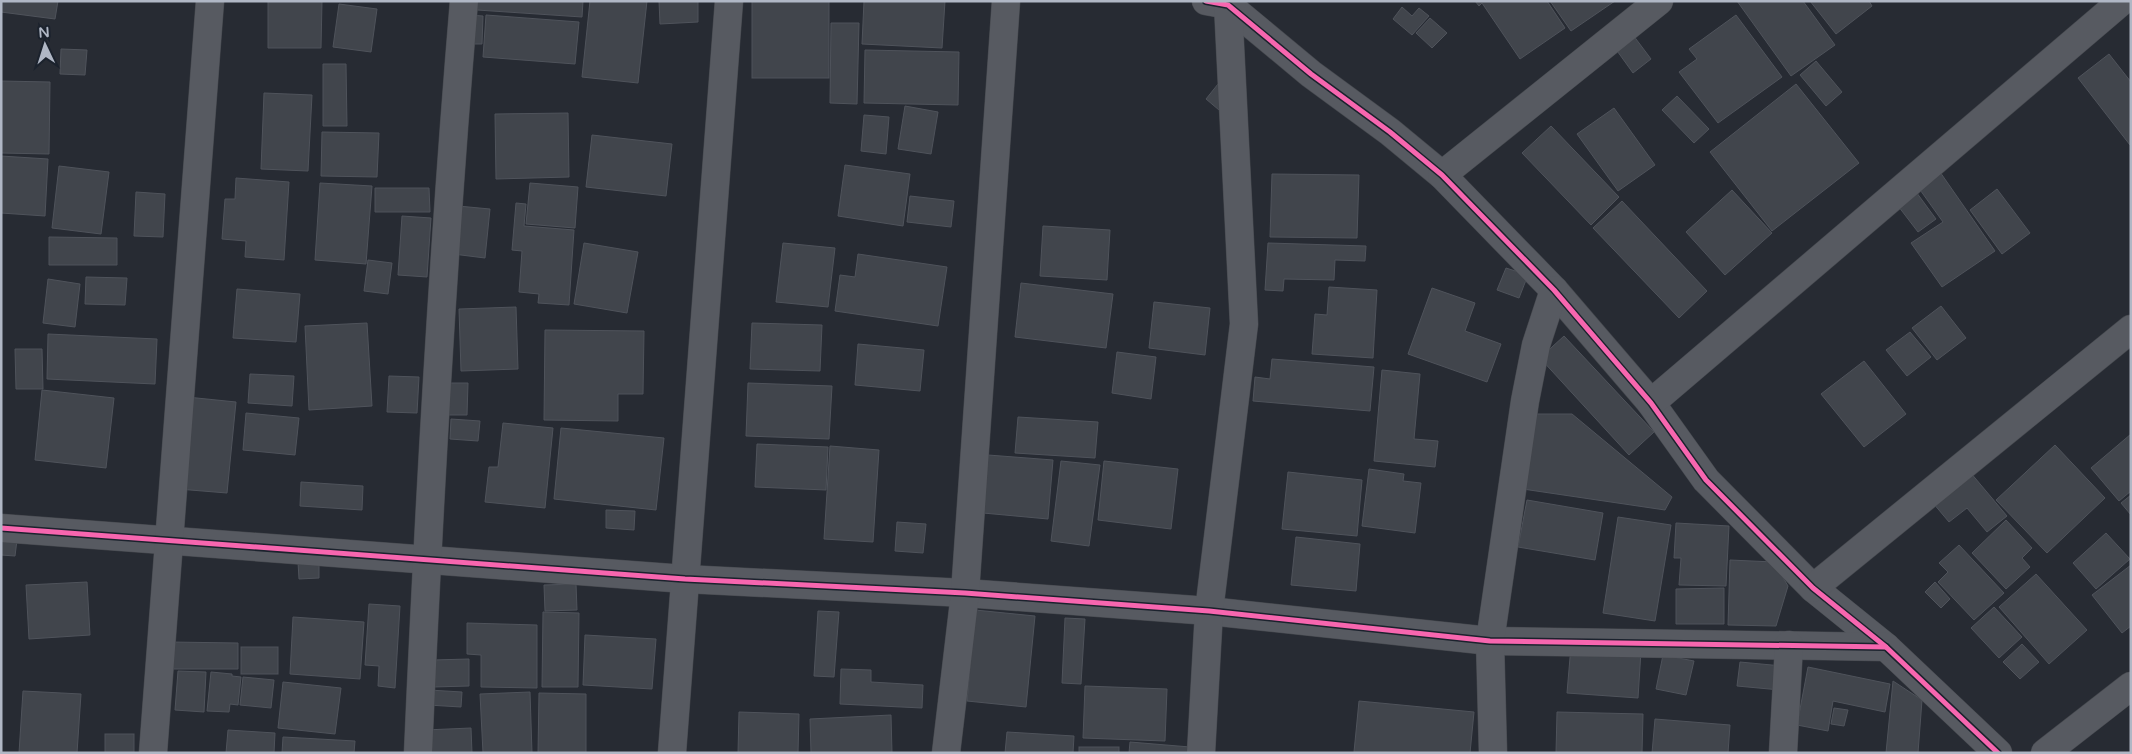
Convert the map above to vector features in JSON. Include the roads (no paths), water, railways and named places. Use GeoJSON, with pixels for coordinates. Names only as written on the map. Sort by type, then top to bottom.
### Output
{"type":"FeatureCollection","features":[{"type":"Feature","properties":{"kind":"street"},"geometry":{"type":"LineString","coordinates":[[153,753],[210,1]]}},
{"type":"Feature","properties":{"kind":"street"},"geometry":{"type":"LineString","coordinates":[[418,753],[426,560],[449,178],[464,1]]}},
{"type":"Feature","properties":{"kind":"street"},"geometry":{"type":"LineString","coordinates":[[672,753],[729,1]]}},
{"type":"Feature","properties":{"kind":"street"},"geometry":{"type":"LineString","coordinates":[[946,753],[965,593],[1006,1]]}},
{"type":"Feature","properties":{"kind":"street"},"geometry":{"type":"LineString","coordinates":[[1442,175],[1659,1]]}},
{"type":"Feature","properties":{"kind":"street"},"geometry":{"type":"LineString","coordinates":[[1651,402],[2122,1]]}},
{"type":"Feature","properties":{"kind":"street"},"geometry":{"type":"LineString","coordinates":[[1222,2],[1311,74],[1390,132],[1442,175],[1554,290],[1651,402],[1706,480],[1813,588],[1886,647],[1998,753]]}},
{"type":"Feature","properties":{"kind":"street"},"geometry":{"type":"LineString","coordinates":[[1202,753],[1209,611],[1244,324],[1222,2]]}},
{"type":"Feature","properties":{"kind":"street"},"geometry":{"type":"LineString","coordinates":[[1493,753],[1490,641],[1525,401],[1536,345],[1554,290]]}},
{"type":"Feature","properties":{"kind":"street"},"geometry":{"type":"LineString","coordinates":[[1813,588],[2131,329]]}},
{"type":"Feature","properties":{"kind":"street"},"geometry":{"type":"LineString","coordinates":[[1,528],[685,579],[965,593],[1209,611],[1490,641],[1886,647]]}},
{"type":"Feature","properties":{"kind":"street"},"geometry":{"type":"LineString","coordinates":[[1783,753],[1789,645]]}},
{"type":"Feature","properties":{"kind":"street"},"geometry":{"type":"LineString","coordinates":[[2045,753],[2131,686]]}}]}
